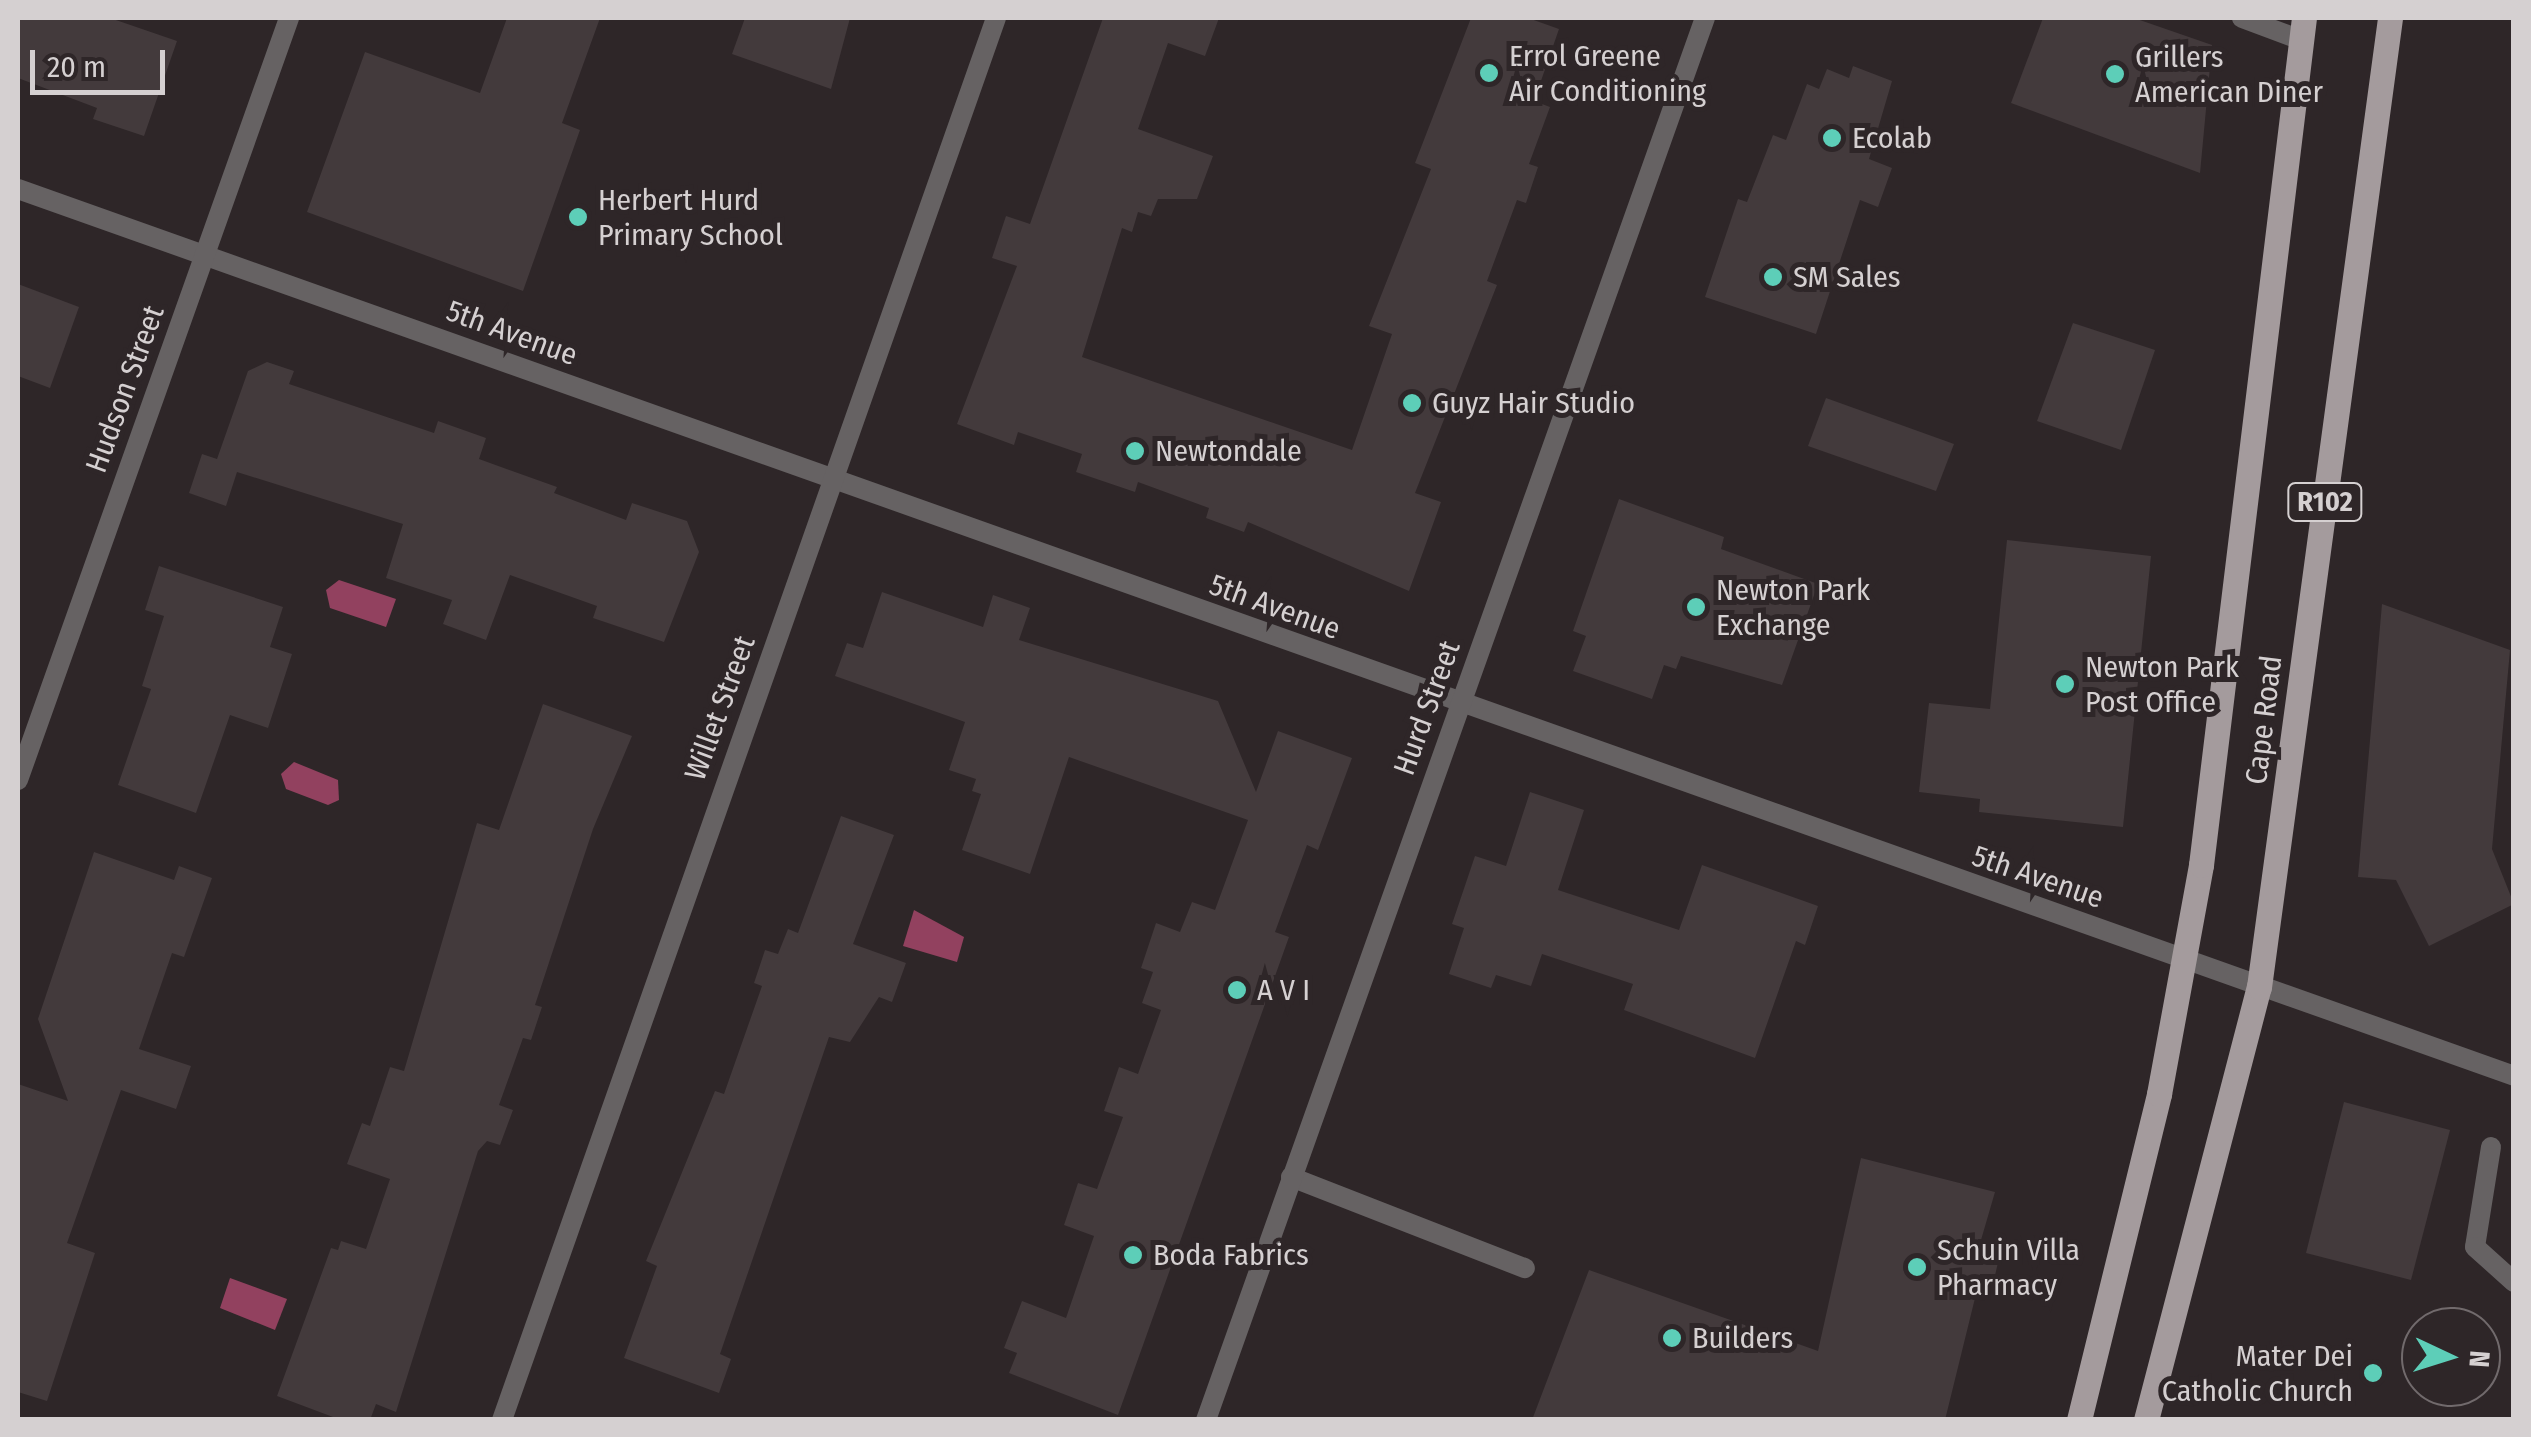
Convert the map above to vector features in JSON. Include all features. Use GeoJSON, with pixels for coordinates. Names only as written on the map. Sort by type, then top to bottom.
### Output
{"type":"FeatureCollection","features":[{"type":"Feature","properties":{"kind":"main road","name":"Cape Road"},"geometry":{"type":"LineString","coordinates":[[2150,1419],[2260,987],[2390,18]]}},
{"type":"Feature","properties":{"kind":"main road","name":"Cape Road"},"geometry":{"type":"LineString","coordinates":[[2079,1420],[2184,959],[2302,29]]}},
{"type":"Feature","properties":{"kind":"street","name":"Hudson Street"},"geometry":{"type":"LineString","coordinates":[[18,780],[289,18]]}},
{"type":"Feature","properties":{"kind":"street","name":"Willet Street"},"geometry":{"type":"LineString","coordinates":[[502,1420],[996,18]]}},
{"type":"Feature","properties":{"kind":"street","name":"Hurd Street"},"geometry":{"type":"LineString","coordinates":[[1206,1420],[1705,18]]}},
{"type":"Feature","properties":{"kind":"street"},"geometry":{"type":"LineString","coordinates":[[2242,18],[2302,29]]}},
{"type":"Feature","properties":{"kind":"street","name":"5th Avenue"},"geometry":{"type":"LineString","coordinates":[[18,189],[1460,705],[2514,1076]]}},
{"type":"Feature","properties":{"kind":"street"},"geometry":{"type":"LineString","coordinates":[[2491,1147],[2475,1247],[2514,1282]]}},
{"type":"Feature","properties":{"kind":"street"},"geometry":{"type":"LineString","coordinates":[[1291,1177],[1526,1268]]}},
{"type":"Feature","properties":{"kind":"shaded area"},"geometry":{"type":"Polygon","coordinates":[[[339,580],[396,599],[386,627],[330,608],[326,590],[339,580]]]}},
{"type":"Feature","properties":{"kind":"shaded area"},"geometry":{"type":"Polygon","coordinates":[[[294,762],[338,780],[339,800],[328,805],[286,789],[281,774],[294,762]]]}},
{"type":"Feature","properties":{"kind":"shaded area"},"geometry":{"type":"Polygon","coordinates":[[[914,910],[964,937],[957,962],[903,946],[914,910]]]}},
{"type":"Feature","properties":{"kind":"shaded area"},"geometry":{"type":"Polygon","coordinates":[[[230,1278],[287,1299],[275,1330],[220,1308],[230,1278]]]}},
{"type":"Feature","properties":{"kind":"building"},"geometry":{"type":"Polygon","coordinates":[[[18,18],[110,18],[177,41],[144,136],[93,119],[97,108],[18,78],[18,18]]]}},
{"type":"Feature","properties":{"kind":"building"},"geometry":{"type":"Polygon","coordinates":[[[507,18],[600,18],[562,123],[580,130],[523,291],[307,212],[365,52],[480,93],[507,18]]]}},
{"type":"Feature","properties":{"kind":"building"},"geometry":{"type":"Polygon","coordinates":[[[745,18],[850,18],[831,89],[732,54],[745,18]]]}},
{"type":"Feature","properties":{"kind":"building"},"geometry":{"type":"Polygon","coordinates":[[[1103,18],[1219,18],[1205,56],[1168,43],[1138,129],[1213,156],[1197,199],[1158,199],[1151,216],[1138,212],[1132,232],[1122,228],[1082,357],[1352,450],[1392,334],[1369,326],[1431,169],[1415,163],[1471,18],[1528,18],[1559,29],[1534,101],[1550,107],[1529,164],[1538,167],[1526,203],[1517,200],[1487,281],[1497,285],[1415,493],[1441,502],[1409,591],[1248,522],[1244,532],[1206,518],[1209,508],[1138,482],[1135,492],[1076,472],[1082,454],[1018,432],[1014,445],[957,424],[1017,266],[992,258],[1006,216],[1030,224],[1103,18]]]}},
{"type":"Feature","properties":{"kind":"building","name":"Grillers American Diner"},"geometry":{"type":"Polygon","coordinates":[[[2043,18],[2134,18],[2212,45],[2200,173],[2011,103],[2043,18]]]}},
{"type":"Feature","properties":{"kind":"building"},"geometry":{"type":"Polygon","coordinates":[[[1853,66],[1892,81],[1869,159],[1892,168],[1878,207],[1860,200],[1816,334],[1705,297],[1738,199],[1747,202],[1773,135],[1786,140],[1807,84],[1819,89],[1827,69],[1849,78],[1853,66]]]}},
{"type":"Feature","properties":{"kind":"building"},"geometry":{"type":"Polygon","coordinates":[[[18,284],[79,307],[50,388],[18,376],[18,284]]]}},
{"type":"Feature","properties":{"kind":"building"},"geometry":{"type":"Polygon","coordinates":[[[2073,323],[2155,350],[2121,450],[2037,421],[2073,323]]]}},
{"type":"Feature","properties":{"kind":"building"},"geometry":{"type":"Polygon","coordinates":[[[267,362],[294,371],[289,384],[434,433],[438,421],[486,438],[479,459],[557,487],[554,493],[626,520],[632,503],[687,521],[699,552],[664,642],[593,618],[597,606],[510,575],[486,640],[443,624],[452,600],[386,578],[403,524],[237,472],[226,506],[189,493],[202,454],[217,459],[248,371],[267,362]]]}},
{"type":"Feature","properties":{"kind":"building"},"geometry":{"type":"Polygon","coordinates":[[[1826,398],[1954,444],[1936,491],[1808,446],[1826,398]]]}},
{"type":"Feature","properties":{"kind":"building","name":"Newton Park Exchange"},"geometry":{"type":"Polygon","coordinates":[[[1619,499],[1724,537],[1721,549],[1818,584],[1782,685],[1681,656],[1676,669],[1664,665],[1652,699],[1573,671],[1586,636],[1573,631],[1619,499]]]}},
{"type":"Feature","properties":{"kind":"building","name":"Newton Park Post Office"},"geometry":{"type":"Polygon","coordinates":[[[2007,540],[2151,556],[2123,827],[1979,812],[1980,799],[1919,792],[1929,703],[1990,709],[2007,540]]]}},
{"type":"Feature","properties":{"kind":"building"},"geometry":{"type":"Polygon","coordinates":[[[159,566],[283,607],[270,647],[292,654],[268,728],[230,715],[196,813],[118,785],[151,689],[142,686],[164,616],[145,610],[159,566]]]}},
{"type":"Feature","properties":{"kind":"building"},"geometry":{"type":"Polygon","coordinates":[[[882,592],[983,627],[993,595],[1030,608],[1019,640],[1218,701],[1256,792],[1278,731],[1352,758],[1318,850],[1307,845],[1275,932],[1289,937],[1118,1415],[1009,1373],[1017,1353],[1004,1348],[1022,1301],[1066,1318],[1094,1236],[1064,1225],[1078,1183],[1097,1189],[1123,1117],[1104,1111],[1119,1067],[1138,1074],[1161,1010],[1142,1003],[1153,972],[1141,968],[1156,923],[1180,932],[1192,902],[1215,910],[1248,820],[1069,757],[1030,874],[962,850],[981,794],[972,791],[976,779],[949,770],[965,722],[835,676],[847,643],[863,648],[882,592]]]}},
{"type":"Feature","properties":{"kind":"building"},"geometry":{"type":"Polygon","coordinates":[[[2382,604],[2510,650],[2492,849],[2514,904],[2429,946],[2396,880],[2358,877],[2382,604]]]}},
{"type":"Feature","properties":{"kind":"building"},"geometry":{"type":"Polygon","coordinates":[[[543,704],[632,736],[593,829],[535,1005],[542,1007],[531,1040],[523,1038],[499,1105],[513,1110],[500,1145],[487,1141],[478,1151],[396,1412],[376,1404],[370,1420],[341,1420],[277,1396],[331,1248],[338,1250],[341,1241],[366,1249],[390,1179],[347,1164],[362,1123],[370,1126],[390,1067],[404,1071],[477,823],[499,830],[543,704]]]}},
{"type":"Feature","properties":{"kind":"building"},"geometry":{"type":"Polygon","coordinates":[[[1530,792],[1584,810],[1558,890],[1679,930],[1702,865],[1818,906],[1805,945],[1796,941],[1755,1058],[1624,1010],[1633,984],[1542,954],[1531,986],[1496,975],[1491,988],[1449,974],[1464,928],[1452,924],[1475,856],[1506,866],[1530,792]]]}},
{"type":"Feature","properties":{"kind":"building"},"geometry":{"type":"Polygon","coordinates":[[[841,816],[894,835],[853,944],[906,963],[892,1002],[879,997],[850,1042],[829,1037],[720,1354],[731,1359],[719,1393],[624,1358],[657,1266],[646,1261],[715,1091],[724,1094],[762,986],[754,983],[765,950],[778,954],[788,929],[798,933],[841,816]]]}},
{"type":"Feature","properties":{"kind":"building"},"geometry":{"type":"Polygon","coordinates":[[[94,852],[174,880],[179,866],[212,878],[184,957],[172,953],[139,1049],[191,1066],[176,1109],[121,1090],[67,1243],[95,1253],[47,1401],[18,1392],[18,1084],[68,1101],[38,1019],[94,852]]]}},
{"type":"Feature","properties":{"kind":"building"},"geometry":{"type":"Polygon","coordinates":[[[2344,1102],[2450,1130],[2411,1280],[2306,1253],[2344,1102]]]}},
{"type":"Feature","properties":{"kind":"building"},"geometry":{"type":"Polygon","coordinates":[[[1861,1158],[1995,1192],[1981,1240],[2002,1245],[1991,1293],[1977,1290],[1945,1420],[1532,1420],[1589,1270],[1818,1351],[1861,1158]]]}},
{"type":"Feature","properties":{"kind":"place","name":"Errol Greene Air Conditioning"},"geometry":{"type":"Point","coordinates":[1489,73]}},
{"type":"Feature","properties":{"kind":"place","name":"Grillers American Diner"},"geometry":{"type":"Point","coordinates":[2115,74]}},
{"type":"Feature","properties":{"kind":"place","name":"Ecolab"},"geometry":{"type":"Point","coordinates":[1832,138]}},
{"type":"Feature","properties":{"kind":"place","name":"Herbert Hurd Primary School"},"geometry":{"type":"Point","coordinates":[578,217]}},
{"type":"Feature","properties":{"kind":"place","name":"SM Sales"},"geometry":{"type":"Point","coordinates":[1773,277]}},
{"type":"Feature","properties":{"kind":"place","name":"Guyz Hair Studio"},"geometry":{"type":"Point","coordinates":[1412,403]}},
{"type":"Feature","properties":{"kind":"place","name":"Newtondale"},"geometry":{"type":"Point","coordinates":[1135,451]}},
{"type":"Feature","properties":{"kind":"place","name":"Newton Park Exchange"},"geometry":{"type":"Point","coordinates":[1696,607]}},
{"type":"Feature","properties":{"kind":"place","name":"Newton Park Post Office"},"geometry":{"type":"Point","coordinates":[2065,684]}},
{"type":"Feature","properties":{"kind":"place","name":"A V I"},"geometry":{"type":"Point","coordinates":[1237,990]}},
{"type":"Feature","properties":{"kind":"place","name":"Boda Fabrics"},"geometry":{"type":"Point","coordinates":[1133,1255]}},
{"type":"Feature","properties":{"kind":"place","name":"Schuin Villa Pharmacy"},"geometry":{"type":"Point","coordinates":[1917,1267]}},
{"type":"Feature","properties":{"kind":"place","name":"Builders"},"geometry":{"type":"Point","coordinates":[1672,1338]}},
{"type":"Feature","properties":{"kind":"place","name":"Mater Dei Catholic Church"},"geometry":{"type":"Point","coordinates":[2373,1373]}}]}
